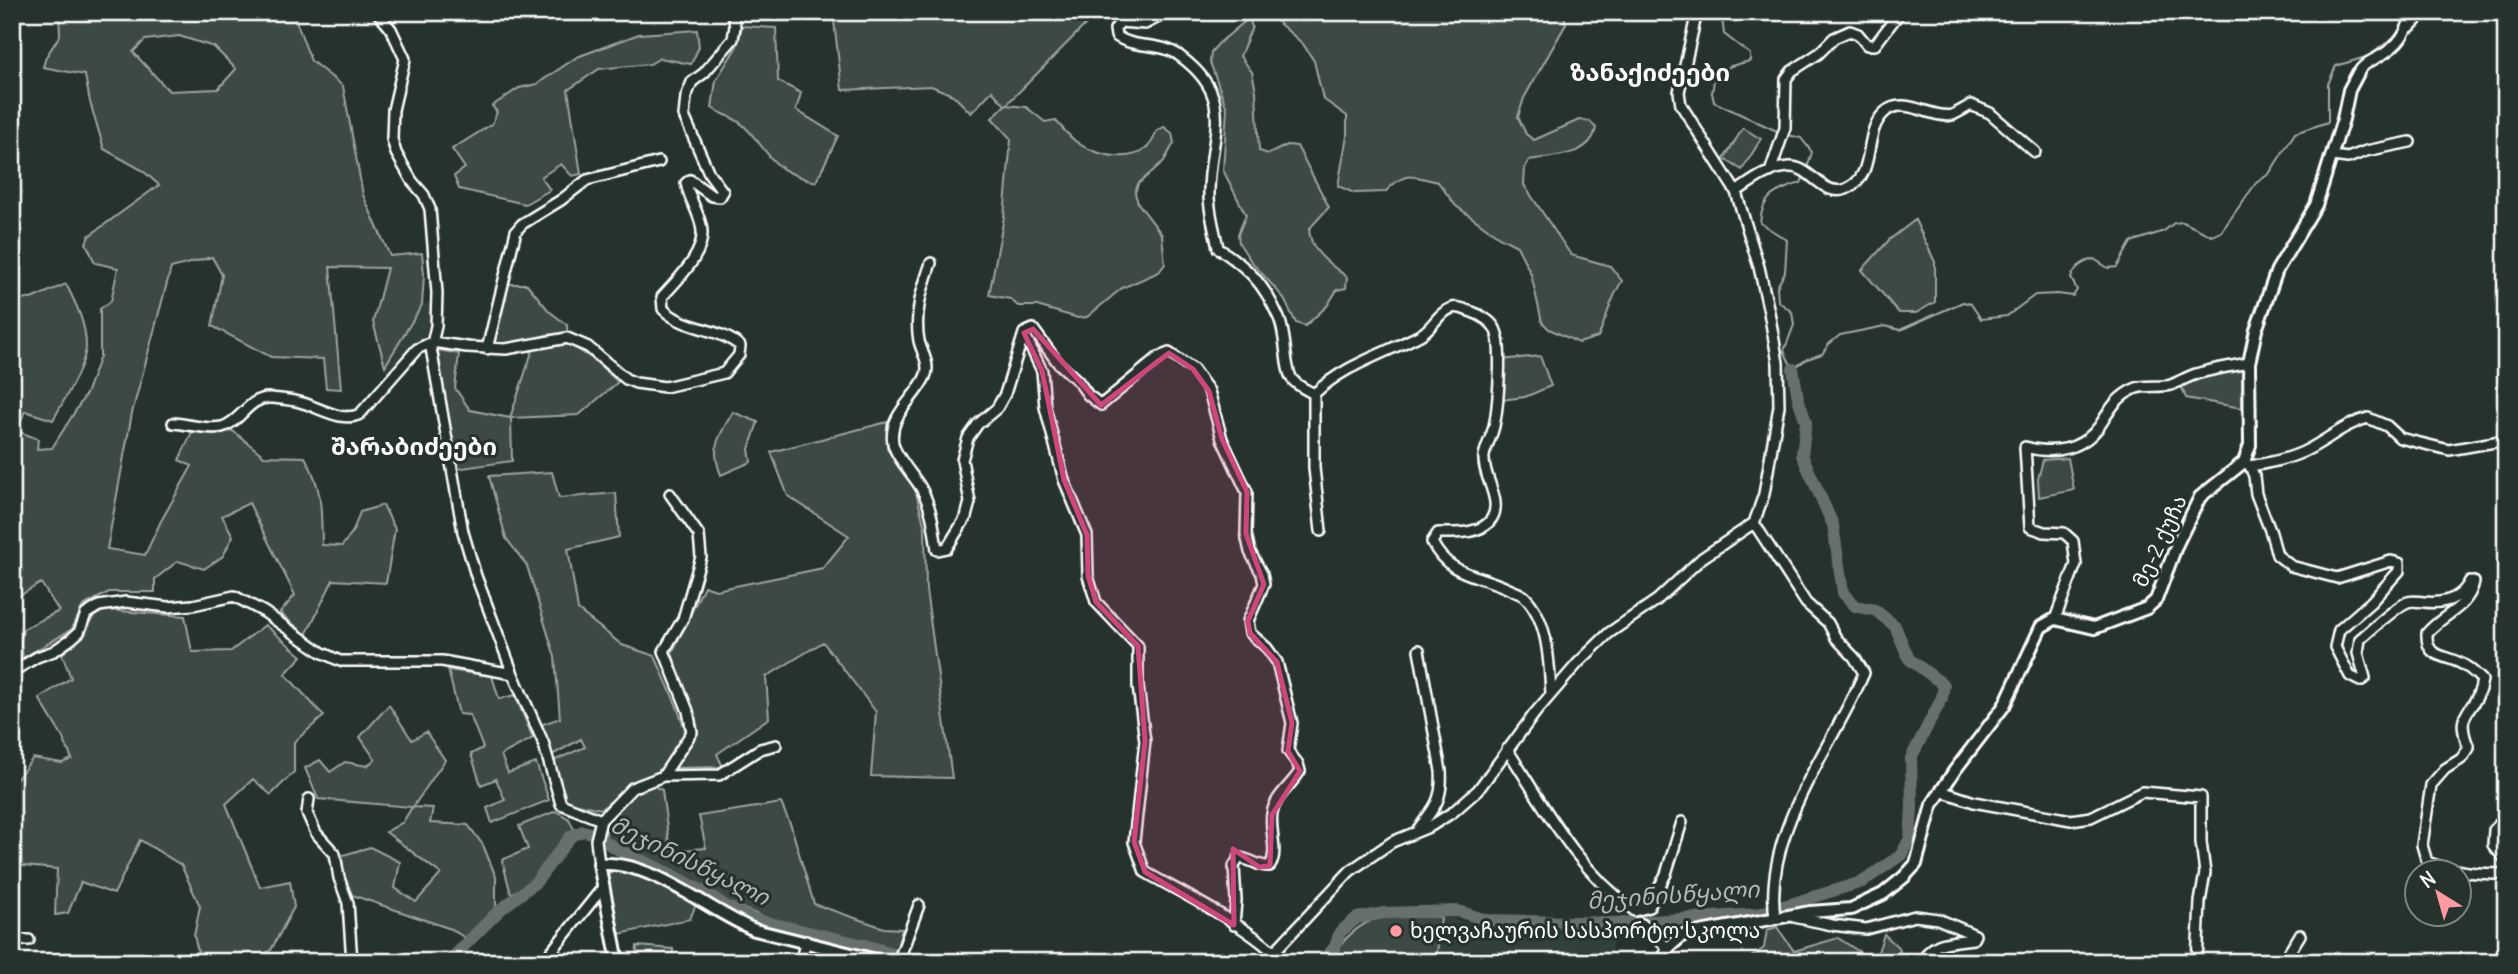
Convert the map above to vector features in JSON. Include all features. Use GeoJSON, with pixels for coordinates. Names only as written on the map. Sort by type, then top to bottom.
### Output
{"type":"FeatureCollection","features":[{"type":"Feature","properties":{"kind":"street"},"geometry":{"type":"LineString","coordinates":[[377,12],[391,29],[405,59],[393,110],[392,139],[396,153],[412,181],[424,195],[430,209],[437,293],[436,326],[432,342],[441,414],[463,532],[476,576],[513,674],[543,742],[561,804],[600,822]]}},
{"type":"Feature","properties":{"kind":"street"},"geometry":{"type":"LineString","coordinates":[[173,424],[212,428],[223,426],[235,421],[250,405],[269,397],[302,403],[324,412],[355,417],[417,349],[432,342],[506,349],[567,338],[588,347],[626,379],[664,387],[724,373],[739,355],[740,346],[729,337],[671,317],[663,309],[662,297],[687,268],[703,241],[701,226],[686,183],[690,180],[712,196],[720,197],[723,192],[709,173],[684,116],[686,97],[692,82],[704,73],[733,39],[735,26],[732,12]]}},
{"type":"Feature","properties":{"kind":"street"},"geometry":{"type":"LineString","coordinates":[[1168,12],[1145,24],[1121,22],[1115,29],[1116,36],[1134,44],[1165,47],[1181,57],[1205,80],[1216,100],[1216,134],[1209,196],[1218,248],[1246,267],[1257,279],[1279,317],[1291,377],[1299,386],[1314,394]]}},
{"type":"Feature","properties":{"kind":"street"},"geometry":{"type":"LineString","coordinates":[[1274,951],[1350,871],[1392,842],[1431,826],[1453,812],[1478,790],[1551,694],[1609,633],[1657,600],[1702,558],[1754,523],[1764,494],[1775,435],[1779,406],[1778,363],[1759,267],[1736,192],[1681,105],[1679,92],[1697,12]]}},
{"type":"Feature","properties":{"kind":"street"},"geometry":{"type":"LineString","coordinates":[[1770,172],[1785,128],[1786,79],[1792,71],[1818,54],[1834,38],[1850,31],[1858,34],[1867,45],[1875,45],[1900,12]]}},
{"type":"Feature","properties":{"kind":"street"},"geometry":{"type":"LineString","coordinates":[[2409,28],[2412,12]]}},
{"type":"Feature","properties":{"kind":"street"},"geometry":{"type":"LineString","coordinates":[[2424,12],[2396,46],[2362,66],[2358,73],[2349,90],[2343,119],[2316,205],[2277,270],[2249,363],[2247,464],[2254,476],[2256,494],[2277,555],[2291,566],[2337,578],[2390,561],[2399,563],[2399,571],[2339,630],[2335,647],[2350,676],[2360,681],[2365,678],[2358,653],[2360,639],[2397,607],[2409,601],[2437,603],[2455,598],[2466,589],[2470,581],[2474,582],[2471,596],[2436,622],[2427,633],[2426,644],[2433,653],[2463,664],[2482,680],[2480,693],[2465,714],[2461,730],[2469,748],[2461,760],[2445,769],[2431,785],[2422,845],[2427,862],[2474,874],[2506,874]]}},
{"type":"Feature","properties":{"kind":"street"},"geometry":{"type":"LineString","coordinates":[[1736,192],[1770,172],[1791,166],[1805,172],[1829,189],[1847,189],[1861,178],[1870,153],[1875,122],[1887,110],[1906,106],[1950,116],[1971,105],[1990,113],[2035,152]]}},
{"type":"Feature","properties":{"kind":"street"},"geometry":{"type":"LineString","coordinates":[[2332,156],[2348,158],[2366,151],[2410,142]]}},
{"type":"Feature","properties":{"kind":"street"},"geometry":{"type":"LineString","coordinates":[[487,349],[516,231],[522,223],[561,200],[587,180],[659,162]]}},
{"type":"Feature","properties":{"kind":"street"},"geometry":{"type":"LineString","coordinates":[[931,263],[917,305],[919,342],[926,358],[927,376],[898,415],[893,431],[893,444],[920,486],[931,509],[937,550],[947,548],[965,517],[970,502],[962,460],[968,438],[978,424],[997,408],[1024,333],[1033,329],[1058,363],[1101,405],[1159,357],[1169,353],[1193,369],[1209,391],[1222,439],[1247,492],[1246,534],[1250,552],[1262,574],[1264,584],[1248,621],[1250,633],[1267,648],[1277,662],[1292,723],[1288,751],[1300,771],[1294,782],[1277,799],[1272,814],[1274,859],[1270,866],[1259,867],[1247,859],[1239,858],[1234,866],[1234,925]]}},
{"type":"Feature","properties":{"kind":"street"},"geometry":{"type":"LineString","coordinates":[[1321,531],[1314,468],[1314,394],[1329,380],[1423,333],[1443,312],[1451,308],[1457,307],[1481,315],[1496,329],[1500,350],[1494,426],[1484,455],[1484,468],[1495,505],[1492,518],[1484,525],[1468,532],[1438,533],[1432,542],[1447,564],[1461,572],[1523,595],[1536,614],[1549,650],[1551,694]]}},
{"type":"Feature","properties":{"kind":"street"},"geometry":{"type":"LineString","coordinates":[[1024,333],[1042,371],[1045,407],[1063,480],[1087,535],[1088,576],[1096,602],[1138,646],[1138,686],[1145,741],[1134,842],[1144,872],[1234,925],[1274,951],[1283,962]]}},
{"type":"Feature","properties":{"kind":"street"},"geometry":{"type":"LineString","coordinates":[[1789,916],[1851,909],[1862,905],[1883,894],[1916,864],[1926,821],[1941,791],[2004,706],[2041,627],[2055,619],[2076,564],[2073,541],[2064,533],[2044,532],[2030,527],[2025,447],[2059,452],[2070,449],[2092,434],[2104,420],[2110,407],[2135,388],[2170,385],[2216,369],[2249,363]]}},
{"type":"Feature","properties":{"kind":"street"},"geometry":{"type":"LineString","coordinates":[[2247,464],[2273,463],[2308,449],[2350,423],[2368,418],[2387,426],[2400,438],[2449,450],[2506,440]]}},
{"type":"Feature","properties":{"kind":"street","name":"მე-2 ქუჩა"},"geometry":{"type":"LineString","coordinates":[[2055,619],[2094,628],[2147,608],[2155,600],[2177,544],[2200,497],[2247,464]]}},
{"type":"Feature","properties":{"kind":"street"},"geometry":{"type":"LineString","coordinates":[[663,776],[692,732],[688,711],[664,651],[683,619],[701,556],[699,535],[670,494]]}},
{"type":"Feature","properties":{"kind":"street"},"geometry":{"type":"LineString","coordinates":[[1754,523],[1806,603],[1828,623],[1836,638],[1854,657],[1864,673],[1791,817],[1775,861],[1774,915]]}},
{"type":"Feature","properties":{"kind":"street"},"geometry":{"type":"LineString","coordinates":[[12,672],[37,657],[54,652],[79,632],[86,614],[99,606],[126,602],[181,606],[234,596],[264,612],[321,652],[340,661],[442,661],[513,674]]}},
{"type":"Feature","properties":{"kind":"street"},"geometry":{"type":"LineString","coordinates":[[1417,830],[1436,807],[1442,788],[1419,650]]}},
{"type":"Feature","properties":{"kind":"street"},"geometry":{"type":"LineString","coordinates":[[618,962],[599,864],[596,840],[600,822],[632,788],[663,776],[719,775],[760,749],[776,745]]}},
{"type":"Feature","properties":{"kind":"street"},"geometry":{"type":"LineString","coordinates":[[1507,749],[1568,846],[1613,895],[1635,911],[1648,907],[1666,874],[1682,822]]}},
{"type":"Feature","properties":{"kind":"street"},"geometry":{"type":"LineString","coordinates":[[1941,791],[1974,802],[2071,820],[2091,817],[2142,792],[2201,797],[2201,842],[2206,873],[2200,902],[2197,962]]}},
{"type":"Feature","properties":{"kind":"street"},"geometry":{"type":"LineString","coordinates":[[309,799],[307,813],[316,833],[335,854],[339,878],[348,903],[352,962]]}},
{"type":"Feature","properties":{"kind":"street"},"geometry":{"type":"LineString","coordinates":[[2506,817],[2494,830],[2493,845],[2506,860]]}},
{"type":"Feature","properties":{"kind":"street"},"geometry":{"type":"LineString","coordinates":[[599,864],[614,863],[650,875],[755,930],[884,962]]}},
{"type":"Feature","properties":{"kind":"street"},"geometry":{"type":"LineString","coordinates":[[543,962],[604,886]]}},
{"type":"Feature","properties":{"kind":"street"},"geometry":{"type":"LineString","coordinates":[[898,962],[919,905]]}},
{"type":"Feature","properties":{"kind":"street"},"geometry":{"type":"LineString","coordinates":[[1662,962],[1668,948],[1683,935],[1774,915],[1866,929],[1915,916],[1938,919],[1975,935],[1973,939],[1935,945],[1926,952],[1923,962]]}},
{"type":"Feature","properties":{"kind":"street"},"geometry":{"type":"LineString","coordinates":[[1642,924],[1668,948]]}},
{"type":"Feature","properties":{"kind":"street"},"geometry":{"type":"LineString","coordinates":[[2283,962],[2300,935]]}},
{"type":"Feature","properties":{"kind":"street"},"geometry":{"type":"LineString","coordinates":[[12,940],[29,940]]}},
{"type":"Feature","properties":{"kind":"street"},"geometry":{"type":"LineString","coordinates":[[800,962],[806,942]]}},
{"type":"Feature","properties":{"kind":"highlighted area"},"geometry":{"type":"Polygon","coordinates":[[[1033,329],[1101,405],[1169,353],[1193,369],[1209,391],[1222,439],[1247,492],[1246,534],[1264,584],[1248,621],[1250,633],[1277,662],[1292,723],[1288,751],[1300,771],[1272,815],[1270,866],[1259,867],[1233,849],[1234,925],[1145,872],[1134,842],[1145,741],[1138,646],[1096,602],[1088,576],[1087,535],[1064,480],[1042,371],[1024,333],[1033,329]]]}},
{"type":"Feature","properties":{"kind":"shaded area"},"geometry":{"type":"Polygon","coordinates":[[[59,12],[303,12],[295,18],[311,61],[343,86],[363,195],[390,256],[422,253],[422,305],[385,366],[373,322],[387,268],[330,267],[341,389],[326,388],[323,359],[271,357],[212,326],[222,275],[212,257],[171,268],[132,413],[107,549],[145,555],[192,466],[179,460],[193,430],[212,434],[233,431],[264,456],[305,457],[318,489],[322,545],[342,546],[353,531],[360,512],[383,505],[395,529],[386,583],[333,580],[306,635],[280,613],[295,595],[249,503],[222,516],[233,536],[223,556],[204,569],[178,561],[155,579],[155,592],[109,592],[83,606],[72,629],[23,658],[23,629],[59,611],[41,583],[12,600],[12,298],[31,299],[66,284],[82,322],[86,338],[85,354],[73,384],[53,420],[25,411],[17,431],[38,439],[37,449],[52,448],[86,394],[100,356],[100,309],[111,301],[118,268],[95,263],[86,243],[89,236],[159,185],[142,170],[104,149],[85,75],[43,67],[60,35],[59,12]],[[179,36],[145,40],[133,52],[169,91],[218,89],[236,69],[214,47],[179,36]]]}},
{"type":"Feature","properties":{"kind":"shaded area"},"geometry":{"type":"Polygon","coordinates":[[[833,12],[1098,12],[1006,105],[1026,107],[1045,122],[1055,120],[1078,143],[1110,156],[1133,155],[1143,150],[1151,143],[1156,132],[1164,127],[1172,133],[1174,143],[1164,161],[1138,184],[1135,193],[1138,203],[1162,235],[1165,264],[1159,272],[1122,288],[1087,317],[1078,318],[1037,306],[1018,306],[1010,299],[989,295],[1004,217],[1011,139],[992,118],[1005,105],[992,91],[971,113],[953,95],[931,86],[842,90],[833,12]]]}},
{"type":"Feature","properties":{"kind":"shaded area"},"geometry":{"type":"Polygon","coordinates":[[[1272,12],[1561,12],[1566,24],[1524,98],[1518,117],[1526,134],[1534,140],[1579,120],[1590,121],[1596,128],[1593,138],[1579,150],[1529,160],[1525,168],[1524,185],[1571,255],[1610,266],[1622,281],[1598,337],[1579,343],[1549,329],[1542,322],[1531,274],[1517,246],[1499,237],[1456,206],[1438,182],[1409,176],[1399,180],[1385,192],[1354,193],[1338,186],[1347,136],[1347,116],[1323,99],[1314,61],[1303,44],[1273,18],[1272,12]]]}},
{"type":"Feature","properties":{"kind":"shaded area"},"geometry":{"type":"Polygon","coordinates":[[[1249,18],[1252,27],[1240,56],[1252,72],[1256,91],[1259,151],[1269,154],[1287,145],[1297,146],[1329,207],[1309,229],[1310,237],[1322,257],[1347,277],[1346,288],[1337,290],[1327,306],[1305,326],[1296,323],[1283,297],[1250,260],[1239,243],[1238,234],[1246,215],[1223,170],[1227,109],[1210,62],[1211,52],[1249,18]]]}},
{"type":"Feature","properties":{"kind":"shaded area"},"geometry":{"type":"Polygon","coordinates":[[[742,26],[776,28],[778,81],[801,93],[796,110],[838,136],[816,182],[780,167],[741,124],[712,108],[716,80],[737,46],[742,26]]]}},
{"type":"Feature","properties":{"kind":"shaded area"},"geometry":{"type":"Polygon","coordinates":[[[697,30],[699,47],[691,64],[660,58],[650,64],[599,69],[568,90],[581,174],[572,176],[561,164],[541,177],[550,190],[525,204],[459,189],[454,176],[465,168],[452,149],[492,124],[497,112],[492,106],[519,88],[537,84],[577,57],[639,34],[697,30]]]}},
{"type":"Feature","properties":{"kind":"shaded area"},"geometry":{"type":"Polygon","coordinates":[[[1743,128],[1761,139],[1742,170],[1724,159],[1743,128]]]}},
{"type":"Feature","properties":{"kind":"shaded area"},"geometry":{"type":"Polygon","coordinates":[[[1915,220],[1935,262],[1935,302],[1916,313],[1899,313],[1862,270],[1889,240],[1915,220]]]}},
{"type":"Feature","properties":{"kind":"shaded area"},"geometry":{"type":"Polygon","coordinates":[[[498,284],[527,284],[549,311],[567,325],[567,333],[546,335],[521,345],[484,345],[498,284]]]}},
{"type":"Feature","properties":{"kind":"shaded area"},"geometry":{"type":"Polygon","coordinates":[[[433,302],[434,326],[387,377],[385,366],[422,305],[433,302]]]}},
{"type":"Feature","properties":{"kind":"shaded area"},"geometry":{"type":"Polygon","coordinates":[[[566,342],[594,360],[618,382],[579,415],[511,418],[512,461],[456,469],[447,426],[438,350],[459,354],[455,388],[470,410],[510,418],[533,349],[566,342]]]}},
{"type":"Feature","properties":{"kind":"shaded area"},"geometry":{"type":"Polygon","coordinates":[[[1540,356],[1551,386],[1525,397],[1500,400],[1501,360],[1540,356]]]}},
{"type":"Feature","properties":{"kind":"shaded area"},"geometry":{"type":"Polygon","coordinates":[[[2243,369],[2242,408],[2186,398],[2180,383],[2205,375],[2243,369]]]}},
{"type":"Feature","properties":{"kind":"shaded area"},"geometry":{"type":"Polygon","coordinates":[[[733,412],[758,422],[749,449],[751,462],[721,475],[716,457],[717,442],[733,412]]]}},
{"type":"Feature","properties":{"kind":"shaded area"},"geometry":{"type":"Polygon","coordinates":[[[887,422],[887,449],[914,485],[925,528],[926,590],[952,778],[871,776],[876,712],[823,642],[766,677],[769,718],[717,754],[723,767],[675,768],[698,733],[672,653],[704,586],[716,590],[823,568],[849,536],[788,496],[771,452],[887,422]]]}},
{"type":"Feature","properties":{"kind":"shaded area"},"geometry":{"type":"Polygon","coordinates":[[[2068,458],[2074,490],[2039,497],[2038,479],[2043,460],[2068,458]]]}},
{"type":"Feature","properties":{"kind":"shaded area"},"geometry":{"type":"Polygon","coordinates":[[[552,472],[559,498],[616,493],[619,537],[568,549],[578,610],[622,645],[655,656],[686,732],[658,772],[630,786],[601,809],[563,801],[553,761],[585,747],[581,739],[552,755],[540,725],[560,718],[555,657],[527,566],[506,538],[489,476],[552,472]]]}},
{"type":"Feature","properties":{"kind":"shaded area"},"geometry":{"type":"Polygon","coordinates":[[[105,610],[185,616],[192,652],[231,651],[265,625],[302,656],[285,674],[324,716],[294,742],[294,772],[271,795],[253,779],[226,804],[260,887],[290,881],[294,907],[271,950],[250,962],[189,962],[198,951],[194,936],[200,906],[181,865],[140,840],[114,894],[81,882],[68,913],[55,915],[57,869],[12,865],[12,785],[33,758],[62,763],[72,759],[39,698],[71,678],[62,654],[85,635],[93,617],[105,610]]]}},
{"type":"Feature","properties":{"kind":"shaded area"},"geometry":{"type":"Polygon","coordinates":[[[448,670],[492,676],[499,699],[515,695],[533,738],[501,755],[508,773],[536,763],[549,800],[492,823],[487,808],[505,800],[496,779],[481,785],[471,754],[483,748],[470,715],[459,714],[448,670]]]}},
{"type":"Feature","properties":{"kind":"shaded area"},"geometry":{"type":"Polygon","coordinates":[[[389,705],[412,740],[426,732],[445,760],[413,807],[433,808],[430,823],[468,825],[483,845],[496,877],[496,907],[465,938],[451,929],[352,895],[343,874],[340,856],[370,847],[400,862],[395,888],[416,902],[441,874],[386,832],[403,822],[412,807],[318,799],[305,768],[320,760],[330,772],[345,762],[367,766],[375,759],[360,737],[389,705]]]}},
{"type":"Feature","properties":{"kind":"shaded area"},"geometry":{"type":"Polygon","coordinates":[[[652,785],[662,790],[670,851],[706,848],[699,816],[781,803],[791,826],[814,904],[884,928],[902,929],[896,952],[771,920],[724,901],[605,837],[608,820],[631,795],[652,785]]]}},
{"type":"Feature","properties":{"kind":"shaded area"},"geometry":{"type":"Polygon","coordinates":[[[556,811],[569,819],[576,833],[565,842],[536,878],[511,894],[502,860],[528,849],[519,826],[556,811]]]}},
{"type":"Feature","properties":{"kind":"shaded area"},"geometry":{"type":"Polygon","coordinates":[[[628,867],[698,899],[690,919],[619,934],[623,962],[618,962],[607,904],[606,882],[613,871],[628,867]]]}},
{"type":"Feature","properties":{"kind":"shaded area","name":"ხელვაჩაურის სასპორტო სკოლა"},"geometry":{"type":"Polygon","coordinates":[[[1385,914],[1441,917],[1436,962],[1326,962],[1352,933],[1385,914]]]}},
{"type":"Feature","properties":{"kind":"shaded area"},"geometry":{"type":"Polygon","coordinates":[[[1441,917],[1471,923],[1614,928],[1610,962],[1436,962],[1441,917]]]}},
{"type":"Feature","properties":{"kind":"shaded area"},"geometry":{"type":"Polygon","coordinates":[[[1777,927],[1794,951],[1838,938],[1866,956],[1878,952],[1884,934],[1900,949],[1898,962],[1744,962],[1764,948],[1767,930],[1777,927]]]}},
{"type":"Feature","properties":{"kind":"shaded area"},"geometry":{"type":"Polygon","coordinates":[[[806,941],[875,962],[800,962],[806,941]]]}},
{"type":"Feature","properties":{"kind":"shaded area"},"geometry":{"type":"Polygon","coordinates":[[[637,946],[673,949],[672,962],[636,962],[637,946]]]}},
{"type":"Feature","properties":{"kind":"waterway"},"geometry":{"type":"LineString","coordinates":[[1728,12],[1722,18],[1724,34],[1750,54],[1750,61],[1715,74],[1712,93],[1714,102],[1779,132]]}},
{"type":"Feature","properties":{"kind":"waterway"},"geometry":{"type":"LineString","coordinates":[[1804,176],[1801,183],[1784,189],[1767,200],[1760,223],[1787,240],[1785,272],[1777,287],[1778,301],[1792,312],[1794,325],[1784,351],[1793,369],[1807,359],[1822,354],[1840,335],[1885,326],[1900,330],[1963,302],[1971,304],[1981,319],[2007,316],[2035,295],[2073,296],[2077,290],[2071,278],[2080,266],[2094,259],[2108,268],[2117,267],[2131,242],[2164,231],[2174,223],[2183,222],[2212,236],[2221,232],[2256,183],[2269,174],[2295,133],[2328,122],[2328,84],[2336,66],[2369,56],[2386,43]]}},
{"type":"Feature","properties":{"kind":"waterway"},"geometry":{"type":"LineString","coordinates":[[1788,135],[1801,138],[1812,152],[1807,168]]}},
{"type":"Feature","properties":{"kind":"waterway","name":"მეჯინისწყალი"},"geometry":{"type":"LineString","coordinates":[[1321,962],[1335,947],[1340,932],[1357,918],[1384,913],[1458,911],[1486,920],[1620,923],[1758,914],[1862,882],[1901,855],[1910,838],[1911,758],[1942,698],[1944,685],[1909,659],[1895,626],[1875,610],[1855,606],[1843,593],[1833,525],[1802,455],[1806,422],[1793,369]]}},
{"type":"Feature","properties":{"kind":"waterway","name":"მეჯინისწყალი"},"geometry":{"type":"LineString","coordinates":[[448,962],[500,910],[536,882],[571,836],[583,831],[592,833],[613,847],[673,875],[728,908],[753,919],[923,962]]}},
{"type":"Feature","properties":{"kind":"place","name":"ხელვაჩაურის სასპორტო სკოლა"},"geometry":{"type":"Point","coordinates":[1396,931]}},
{"type":"Feature","properties":{"kind":"district","name":"ზანაქიძეები"},"geometry":{"type":"Point","coordinates":[1650,73]}},
{"type":"Feature","properties":{"kind":"district","name":"შარაბიძეები"},"geometry":{"type":"Point","coordinates":[414,447]}}]}
